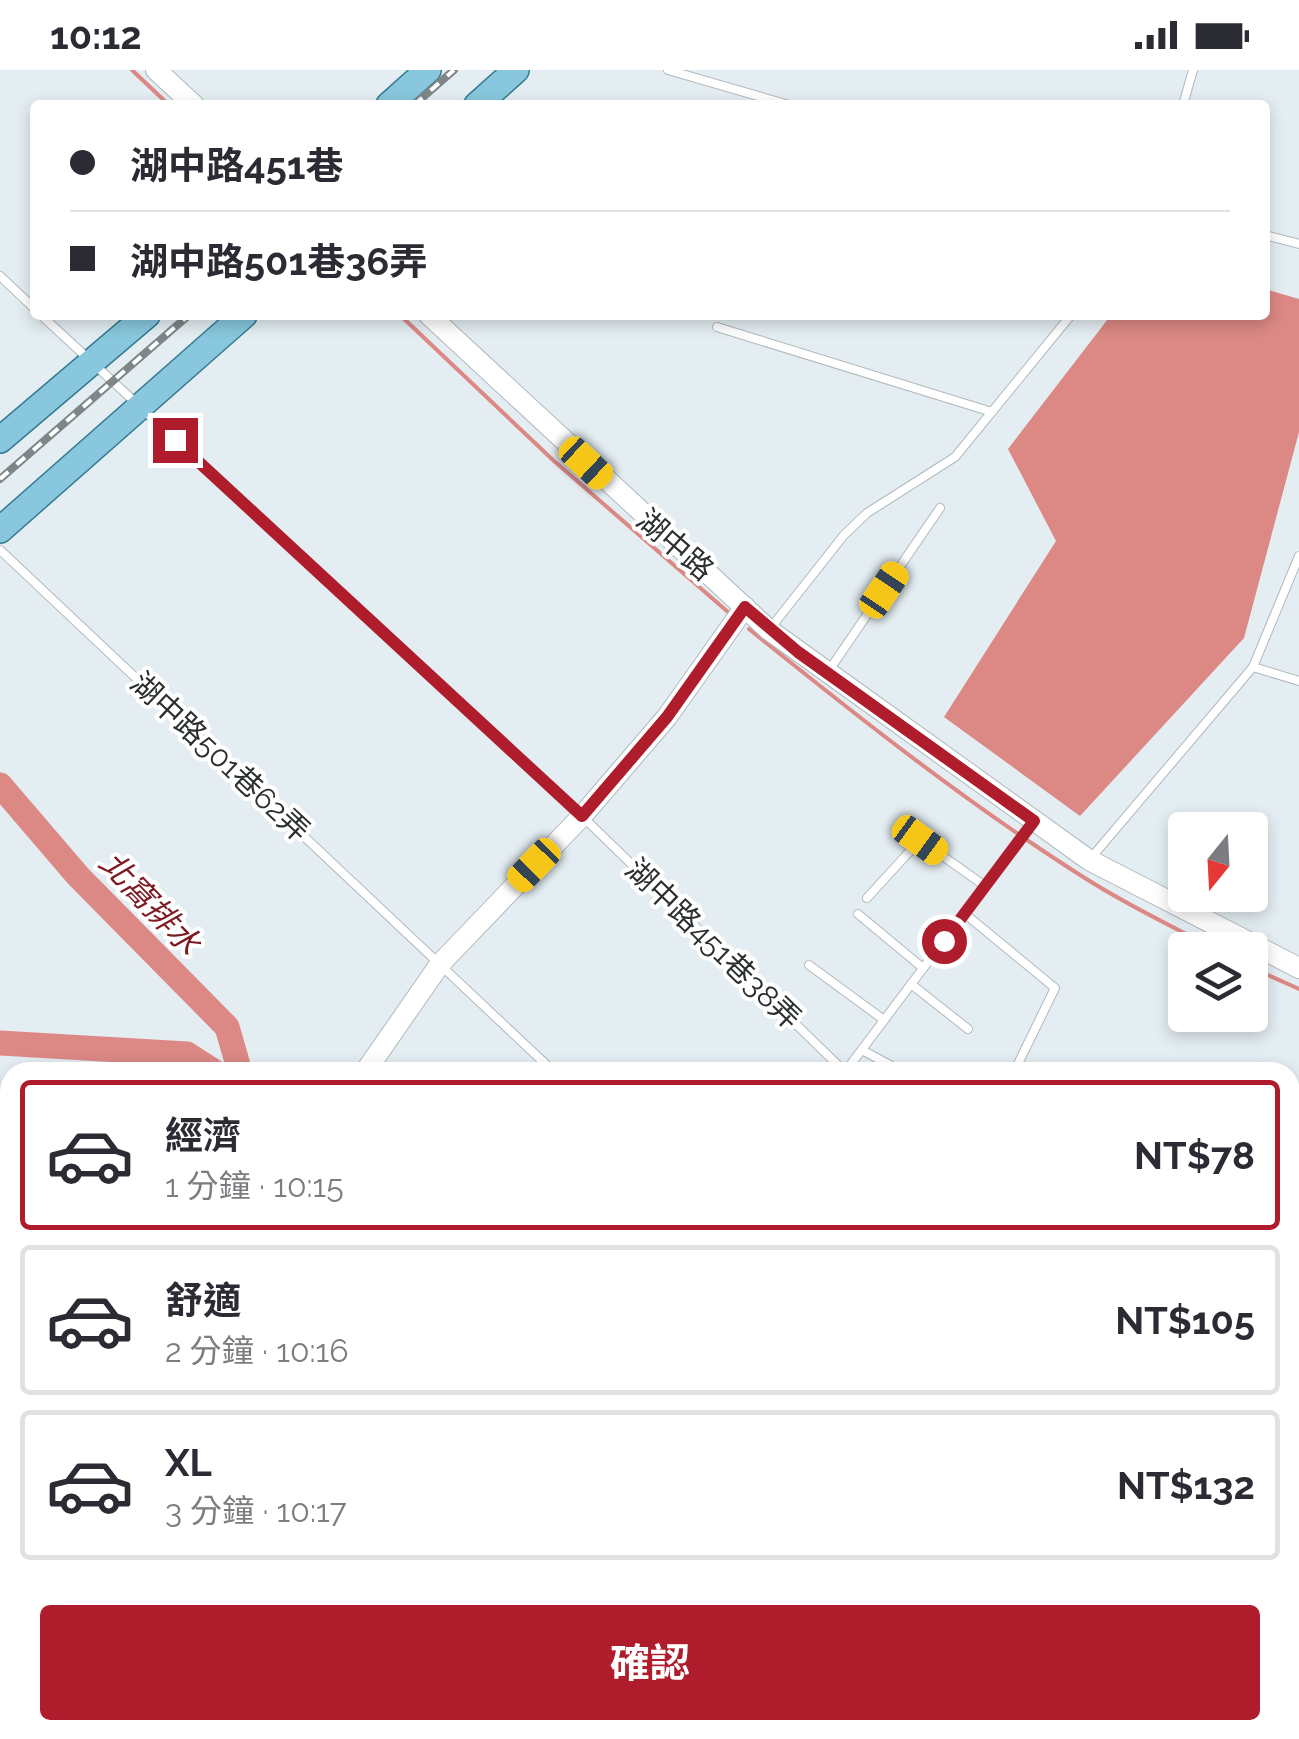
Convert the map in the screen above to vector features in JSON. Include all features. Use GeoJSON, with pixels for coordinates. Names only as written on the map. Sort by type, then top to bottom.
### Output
{"type":"FeatureCollection","features":[{"type":"Feature","properties":{"kind":"main road"},"geometry":{"type":"LineString","coordinates":[[483,100],[516,70]]}},
{"type":"Feature","properties":{"kind":"main road"},"geometry":{"type":"LineString","coordinates":[[394,100],[422,75]]}},
{"type":"Feature","properties":{"kind":"main road"},"geometry":{"type":"LineString","coordinates":[[0,440],[141,320]]}},
{"type":"Feature","properties":{"kind":"main road"},"geometry":{"type":"LineString","coordinates":[[0,530],[238,320]]}},
{"type":"Feature","properties":{"kind":"street"},"geometry":{"type":"LineString","coordinates":[[156,70],[189,100]]}},
{"type":"Feature","properties":{"kind":"street","name":"湖中路"},"geometry":{"type":"LineString","coordinates":[[434,320],[769,630],[1089,860],[1299,968]]}},
{"type":"Feature","properties":{"kind":"street"},"geometry":{"type":"LineString","coordinates":[[372,1062],[440,964],[582,816],[667,717],[745,607]]}},
{"type":"Feature","properties":{"kind":"lane"},"geometry":{"type":"LineString","coordinates":[[668,70],[771,100]]}},
{"type":"Feature","properties":{"kind":"lane"},"geometry":{"type":"LineString","coordinates":[[1184,100],[1193,70]]}},
{"type":"Feature","properties":{"kind":"lane"},"geometry":{"type":"LineString","coordinates":[[1270,236],[1299,244]]}},
{"type":"Feature","properties":{"kind":"lane"},"geometry":{"type":"LineString","coordinates":[[0,276],[30,304]]}},
{"type":"Feature","properties":{"kind":"lane","name":"湖中路451巷38弄"},"geometry":{"type":"LineString","coordinates":[[47,320],[582,816],[835,1062]]}},
{"type":"Feature","properties":{"kind":"lane"},"geometry":{"type":"LineString","coordinates":[[769,630],[844,535],[867,513],[956,458],[1067,320]]}},
{"type":"Feature","properties":{"kind":"lane"},"geometry":{"type":"LineString","coordinates":[[717,327],[992,412]]}},
{"type":"Feature","properties":{"kind":"lane"},"geometry":{"type":"LineString","coordinates":[[827,673],[940,508]]}},
{"type":"Feature","properties":{"kind":"lane","name":"湖中路501巷62弄"},"geometry":{"type":"LineString","coordinates":[[0,550],[543,1062]]}},
{"type":"Feature","properties":{"kind":"lane"},"geometry":{"type":"LineString","coordinates":[[1089,860],[1253,668],[1299,556]]}},
{"type":"Feature","properties":{"kind":"lane"},"geometry":{"type":"LineString","coordinates":[[1253,668],[1299,681]]}},
{"type":"Feature","properties":{"kind":"lane"},"geometry":{"type":"LineString","coordinates":[[853,1062],[1034,821]]}},
{"type":"Feature","properties":{"kind":"lane"},"geometry":{"type":"LineString","coordinates":[[867,898],[920,840],[984,886]]}},
{"type":"Feature","properties":{"kind":"lane"},"geometry":{"type":"LineString","coordinates":[[858,914],[923,968]]}},
{"type":"Feature","properties":{"kind":"lane"},"geometry":{"type":"LineString","coordinates":[[964,914],[1055,988],[1019,1062]]}},
{"type":"Feature","properties":{"kind":"lane","name":"湖中路451巷38弄"},"geometry":{"type":"LineString","coordinates":[[809,964],[884,1020]]}},
{"type":"Feature","properties":{"kind":"lane"},"geometry":{"type":"LineString","coordinates":[[911,984],[968,1029]]}},
{"type":"Feature","properties":{"kind":"lane"},"geometry":{"type":"LineString","coordinates":[[862,1050],[884,1062]]}},
{"type":"Feature","properties":{"kind":"shaded area"},"geometry":{"type":"Polygon","coordinates":[[[1270,290],[1299,299],[1299,432],[1244,638],[1080,816],[944,717],[1056,541],[1008,449],[1107,320],[1270,320],[1270,290]]]}},
{"type":"Feature","properties":{"kind":"waterway"},"geometry":{"type":"LineString","coordinates":[[132,70],[164,100]]}},
{"type":"Feature","properties":{"kind":"waterway"},"geometry":{"type":"LineString","coordinates":[[405,320],[554,461],[728,612]]}},
{"type":"Feature","properties":{"kind":"waterway"},"geometry":{"type":"LineString","coordinates":[[749,629],[1000,822],[1104,890],[1182,932]]}},
{"type":"Feature","properties":{"kind":"waterway","name":"北窩排水"},"geometry":{"type":"LineString","coordinates":[[0,785],[78,876],[227,1027],[237,1062]]}},
{"type":"Feature","properties":{"kind":"waterway"},"geometry":{"type":"LineString","coordinates":[[1268,975],[1299,989]]}},
{"type":"Feature","properties":{"kind":"waterway"},"geometry":{"type":"LineString","coordinates":[[0,1043],[187,1054],[199,1062]]}},
{"type":"Feature","properties":{"kind":"railway"},"geometry":{"type":"LineString","coordinates":[[420,100],[454,70]]}},
{"type":"Feature","properties":{"kind":"railway"},"geometry":{"type":"LineString","coordinates":[[0,479],[183,320]]}},
{"type":"Feature","properties":{"kind":"route"},"geometry":{"type":"LineString","coordinates":[[175,440],[582,816],[667,717],[745,607],[798,652],[1034,821],[944,941]]}}]}
